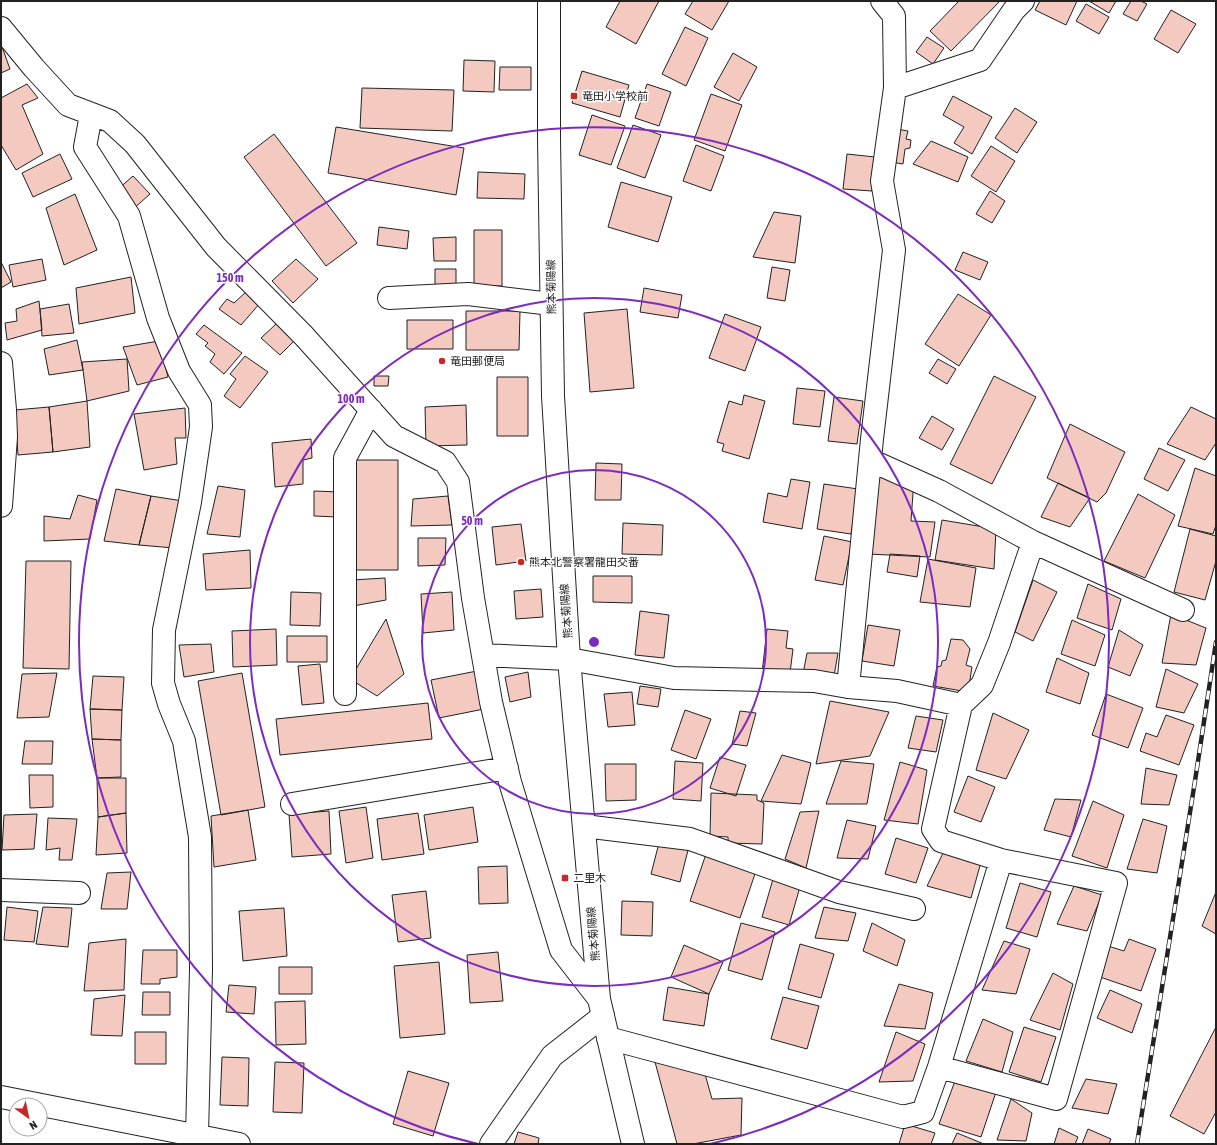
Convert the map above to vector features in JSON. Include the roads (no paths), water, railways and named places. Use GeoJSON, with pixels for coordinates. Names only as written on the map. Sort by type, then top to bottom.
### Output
{"type":"FeatureCollection","features":[{"type":"Feature","properties":{"kind":"street","name":"熊本菊陽線"},"geometry":{"type":"LineString","coordinates":[[549,1],[548,139],[553,396],[569,660],[601,1008],[633,1144]]}},
{"type":"Feature","properties":{"kind":"street"},"geometry":{"type":"LineString","coordinates":[[848,687],[870,460],[894,250],[882,181],[895,88],[894,16],[882,1]]}},
{"type":"Feature","properties":{"kind":"street"},"geometry":{"type":"LineString","coordinates":[[895,88],[980,60],[1014,10],[1023,1]]}},
{"type":"Feature","properties":{"kind":"street"},"geometry":{"type":"LineString","coordinates":[[1,28],[34,68],[68,105],[110,121],[135,144],[216,247],[304,336],[394,436],[445,462],[458,482],[473,598],[491,702],[507,768],[562,950],[601,1008],[552,1056],[490,1144]]}},
{"type":"Feature","properties":{"kind":"street"},"geometry":{"type":"LineString","coordinates":[[91,115],[85,148],[128,216],[158,318],[179,371],[200,405],[201,427],[190,502],[164,630],[163,683],[169,704],[184,741],[200,837],[201,969],[196,1140]]}},
{"type":"Feature","properties":{"kind":"street"},"geometry":{"type":"LineString","coordinates":[[389,298],[468,294],[551,304]]}},
{"type":"Feature","properties":{"kind":"street"},"geometry":{"type":"LineString","coordinates":[[1,363],[6,437],[1,506]]}},
{"type":"Feature","properties":{"kind":"street"},"geometry":{"type":"LineString","coordinates":[[345,694],[345,458],[371,410]]}},
{"type":"Feature","properties":{"kind":"street"},"geometry":{"type":"LineString","coordinates":[[870,460],[938,491],[1033,542],[1183,610]]}},
{"type":"Feature","properties":{"kind":"street"},"geometry":{"type":"LineString","coordinates":[[939,1067],[1056,1099],[1116,883],[1001,860],[941,841],[933,829],[961,705],[982,685],[999,643],[1033,542]]}},
{"type":"Feature","properties":{"kind":"street"},"geometry":{"type":"LineString","coordinates":[[483,655],[569,660],[674,678],[814,681],[848,687],[897,691],[961,705]]}},
{"type":"Feature","properties":{"kind":"street"},"geometry":{"type":"LineString","coordinates":[[292,804],[507,768]]}},
{"type":"Feature","properties":{"kind":"street"},"geometry":{"type":"LineString","coordinates":[[584,826],[690,839],[839,892],[914,909]]}},
{"type":"Feature","properties":{"kind":"street"},"geometry":{"type":"LineString","coordinates":[[608,1038],[903,1117],[923,1112],[939,1067],[1001,860]]}},
{"type":"Feature","properties":{"kind":"street"},"geometry":{"type":"LineString","coordinates":[[1,890],[80,893]]}},
{"type":"Feature","properties":{"kind":"street"},"geometry":{"type":"LineString","coordinates":[[1,1097],[196,1140],[239,1144]]}},
{"type":"Feature","properties":{"kind":"railway"},"geometry":{"type":"LineString","coordinates":[[1137,1144],[1216,642]]}},
{"type":"Feature","properties":{"kind":"place","name":"竜田小学校前"},"geometry":{"type":"Point","coordinates":[574,96]}},
{"type":"Feature","properties":{"kind":"place","name":"竜田郵便局"},"geometry":{"type":"Point","coordinates":[442,361]}},
{"type":"Feature","properties":{"kind":"place","name":"熊本北警察署龍田交番"},"geometry":{"type":"Point","coordinates":[521,562]}},
{"type":"Feature","properties":{"kind":"place","name":"二里木"},"geometry":{"type":"Point","coordinates":[565,878]}}]}
